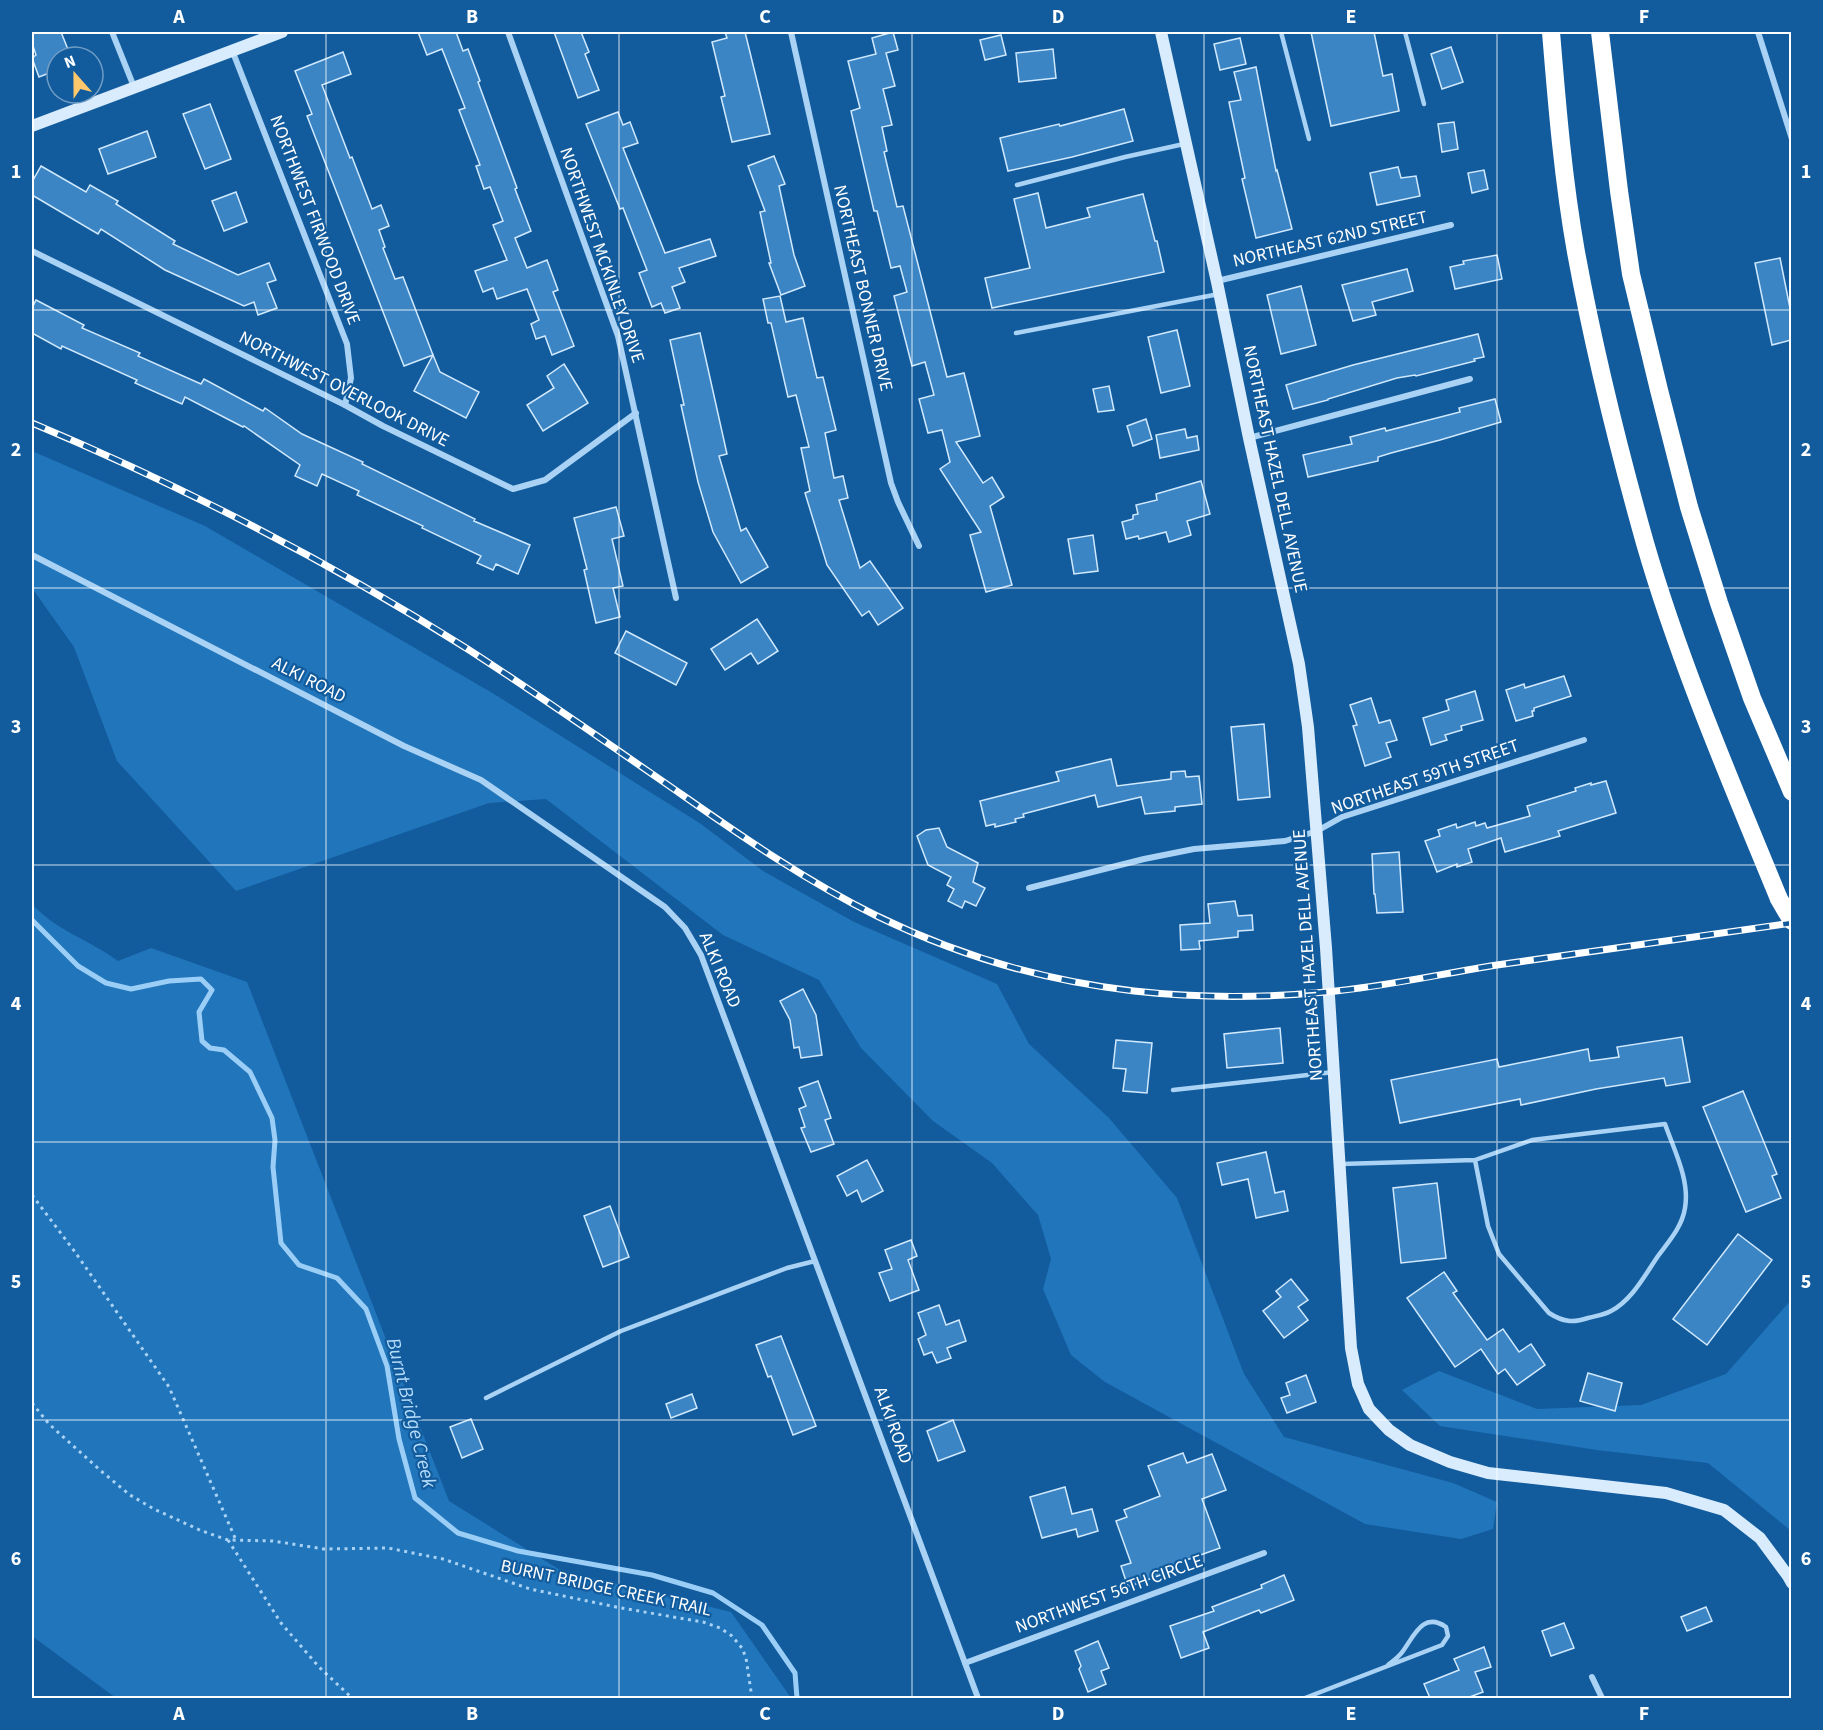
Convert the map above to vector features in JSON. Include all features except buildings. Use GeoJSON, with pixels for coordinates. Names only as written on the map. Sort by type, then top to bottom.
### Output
{"type":"FeatureCollection","features":[{"type":"Feature","properties":{"kind":"highway"},"geometry":{"type":"LineString","coordinates":[[1551,32],[1565,169],[1580,270],[1608,403],[1646,544],[1679,647],[1718,749],[1779,899],[1791,921]]}},
{"type":"Feature","properties":{"kind":"highway"},"geometry":{"type":"LineString","coordinates":[[1600,32],[1617,180],[1631,274],[1659,390],[1689,507],[1719,603],[1752,698],[1791,792]]}},
{"type":"Feature","properties":{"kind":"street"},"geometry":{"type":"LineString","coordinates":[[112,32],[134,87]]}},
{"type":"Feature","properties":{"kind":"street"},"geometry":{"type":"LineString","coordinates":[[32,126],[282,32]]}},
{"type":"Feature","properties":{"kind":"street","name":"NORTHWEST MCKINLEY DRIVE"},"geometry":{"type":"LineString","coordinates":[[507,32],[618,336],[676,598]]}},
{"type":"Feature","properties":{"kind":"street","name":"NORTHEAST BONNER DRIVE"},"geometry":{"type":"LineString","coordinates":[[791,32],[891,483],[919,546]]}},
{"type":"Feature","properties":{"kind":"street","name":"NORTHEAST HAZEL DELL AVENUE"},"geometry":{"type":"LineString","coordinates":[[1161,32],[1299,664],[1308,727],[1317,831],[1335,1072],[1351,1348],[1358,1384],[1369,1409],[1389,1430],[1410,1445],[1450,1462],[1488,1473],[1666,1493],[1724,1510],[1760,1538],[1788,1576],[1791,1584]]}},
{"type":"Feature","properties":{"kind":"street"},"geometry":{"type":"LineString","coordinates":[[1758,32],[1791,139]]}},
{"type":"Feature","properties":{"kind":"street","name":"NORTHWEST FIRWOOD DRIVE"},"geometry":{"type":"LineString","coordinates":[[232,50],[347,344],[351,378],[345,405]]}},
{"type":"Feature","properties":{"kind":"street","name":"NORTHEAST 62ND STREET"},"geometry":{"type":"LineString","coordinates":[[1218,288],[1451,225]]}},
{"type":"Feature","properties":{"kind":"street","name":"NORTHWEST OVERLOOK DRIVE"},"geometry":{"type":"LineString","coordinates":[[32,250],[345,405],[382,426],[513,489],[545,480],[636,413]]}},
{"type":"Feature","properties":{"kind":"street"},"geometry":{"type":"LineString","coordinates":[[1249,438],[1470,379]]}},
{"type":"Feature","properties":{"kind":"street","name":"ALKI ROAD"},"geometry":{"type":"LineString","coordinates":[[32,555],[405,746],[481,780],[665,907],[685,928],[701,955],[978,1698]]}},
{"type":"Feature","properties":{"kind":"street","name":"NORTHEAST 59TH STREET"},"geometry":{"type":"LineString","coordinates":[[1029,888],[1194,849],[1285,841],[1317,831],[1342,818],[1584,740]]}},
{"type":"Feature","properties":{"kind":"street","name":"NORTHWEST 56TH CIRCLE"},"geometry":{"type":"LineString","coordinates":[[965,1663],[1264,1553]]}},
{"type":"Feature","properties":{"kind":"street"},"geometry":{"type":"LineString","coordinates":[[1592,1677],[1602,1698]]}},
{"type":"Feature","properties":{"kind":"lane"},"geometry":{"type":"LineString","coordinates":[[1281,32],[1309,139]]}},
{"type":"Feature","properties":{"kind":"lane"},"geometry":{"type":"LineString","coordinates":[[1405,32],[1424,104]]}},
{"type":"Feature","properties":{"kind":"lane"},"geometry":{"type":"LineString","coordinates":[[1017,185],[1186,144]]}},
{"type":"Feature","properties":{"kind":"lane"},"geometry":{"type":"LineString","coordinates":[[1016,333],[1218,288]]}},
{"type":"Feature","properties":{"kind":"lane"},"geometry":{"type":"LineString","coordinates":[[1173,1090],[1335,1072]]}},
{"type":"Feature","properties":{"kind":"lane"},"geometry":{"type":"LineString","coordinates":[[1341,1164],[1475,1160],[1532,1140],[1665,1124],[1683,1173],[1686,1191],[1685,1208],[1680,1225],[1628,1298],[1610,1312],[1577,1322],[1567,1321],[1549,1313],[1499,1254],[1488,1226],[1475,1160]]}},
{"type":"Feature","properties":{"kind":"lane"},"geometry":{"type":"LineString","coordinates":[[486,1398],[621,1331],[787,1268],[815,1261]]}},
{"type":"Feature","properties":{"kind":"lane"},"geometry":{"type":"LineString","coordinates":[[1305,1698],[1442,1645],[1448,1636],[1446,1627],[1439,1622],[1425,1623],[1414,1633],[1401,1654],[1388,1665]]}},
{"type":"Feature","properties":{"kind":"path"},"geometry":{"type":"LineString","coordinates":[[32,1195],[75,1252],[169,1387],[236,1540]]}},
{"type":"Feature","properties":{"kind":"path","name":"BURNT BRIDGE CREEK TRAIL"},"geometry":{"type":"LineString","coordinates":[[32,1403],[49,1424],[130,1495],[202,1531],[228,1540],[273,1541],[324,1549],[388,1548],[443,1559],[530,1589],[704,1622],[732,1636],[742,1648],[746,1658],[752,1698]]}},
{"type":"Feature","properties":{"kind":"path"},"geometry":{"type":"LineString","coordinates":[[228,1540],[281,1623],[319,1667],[352,1698]]}},
{"type":"Feature","properties":{"kind":"shaded area"},"geometry":{"type":"Polygon","coordinates":[[[32,451],[205,526],[494,694],[701,824],[763,871],[854,922],[997,984],[1029,1044],[1109,1118],[1177,1198],[1244,1374],[1284,1437],[1453,1483],[1497,1502],[1493,1529],[1461,1539],[1365,1524],[1105,1382],[1071,1355],[1043,1289],[1051,1259],[1038,1215],[992,1163],[933,1121],[861,1048],[819,980],[723,935],[546,799],[489,803],[236,891],[117,761],[74,647],[32,588],[32,451]]]}},
{"type":"Feature","properties":{"kind":"shaded area"},"geometry":{"type":"Polygon","coordinates":[[[32,904],[51,921],[118,961],[151,948],[247,982],[449,1501],[560,1570],[731,1612],[791,1698],[116,1698],[32,1636],[32,904]]]}},
{"type":"Feature","properties":{"kind":"shaded area"},"geometry":{"type":"Polygon","coordinates":[[[1791,1300],[1791,1533],[1708,1463],[1597,1450],[1440,1426],[1402,1390],[1439,1371],[1537,1409],[1641,1405],[1726,1374],[1791,1300]]]}},
{"type":"Feature","properties":{"kind":"waterway","name":"Burnt Bridge Creek"},"geometry":{"type":"LineString","coordinates":[[32,920],[78,966],[106,983],[131,989],[169,981],[201,979],[212,990],[199,1012],[202,1041],[210,1048],[224,1050],[250,1072],[272,1118],[275,1140],[273,1167],[281,1243],[299,1265],[337,1278],[366,1309],[387,1366],[399,1439],[415,1498],[458,1533],[518,1551],[652,1575],[713,1593],[762,1625],[795,1673],[797,1698]]}},
{"type":"Feature","properties":{"kind":"railway"},"geometry":{"type":"LineString","coordinates":[[32,423],[144,472],[254,526],[414,616],[520,684],[753,843],[851,903],[938,943],[1002,964],[1068,981],[1134,991],[1206,996],[1278,995],[1369,987],[1497,965],[1792,923]]}}]}
